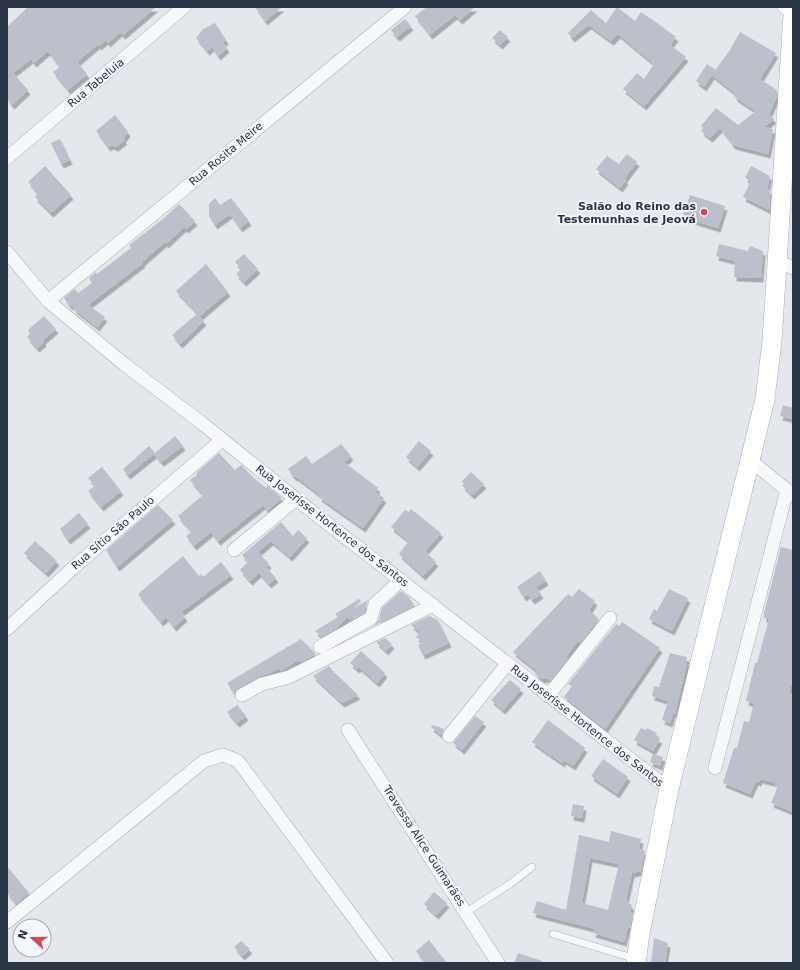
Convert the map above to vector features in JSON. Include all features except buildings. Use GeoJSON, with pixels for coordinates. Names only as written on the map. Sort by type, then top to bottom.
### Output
{"type":"FeatureCollection","features":[{"type":"Feature","properties":{"kind":"main road"},"geometry":{"type":"LineString","coordinates":[[636,961],[640,933],[669,789],[768,382],[785,265],[793,15]]}},
{"type":"Feature","properties":{"kind":"street","name":"Rua Tabeluia"},"geometry":{"type":"LineString","coordinates":[[7,158],[184,7]]}},
{"type":"Feature","properties":{"kind":"street","name":"Rua Rosita Meire"},"geometry":{"type":"LineString","coordinates":[[48,301],[405,7]]}},
{"type":"Feature","properties":{"kind":"street"},"geometry":{"type":"LineString","coordinates":[[784,7],[793,12]]}},
{"type":"Feature","properties":{"kind":"street","name":"Rua Joserísse Hortence dos Santos"},"geometry":{"type":"LineString","coordinates":[[7,252],[48,301],[124,364],[669,789]]}},
{"type":"Feature","properties":{"kind":"street","name":"Rua Sítio São Paulo"},"geometry":{"type":"LineString","coordinates":[[7,629],[73,568],[222,440]]}},
{"type":"Feature","properties":{"kind":"street"},"geometry":{"type":"LineString","coordinates":[[716,768],[790,493],[750,460]]}},
{"type":"Feature","properties":{"kind":"street"},"geometry":{"type":"LineString","coordinates":[[234,550],[296,499]]}},
{"type":"Feature","properties":{"kind":"street"},"geometry":{"type":"LineString","coordinates":[[320,647],[371,618],[375,604],[401,580]]}},
{"type":"Feature","properties":{"kind":"street"},"geometry":{"type":"LineString","coordinates":[[242,695],[262,684],[289,677],[433,605]]}},
{"type":"Feature","properties":{"kind":"street"},"geometry":{"type":"LineString","coordinates":[[548,696],[610,618]]}},
{"type":"Feature","properties":{"kind":"street"},"geometry":{"type":"LineString","coordinates":[[449,736],[508,664]]}},
{"type":"Feature","properties":{"kind":"street","name":"Travessa Alice Guimarães"},"geometry":{"type":"LineString","coordinates":[[348,730],[498,963]]}},
{"type":"Feature","properties":{"kind":"street"},"geometry":{"type":"LineString","coordinates":[[7,922],[204,761],[222,755],[238,761],[387,963]]}},
{"type":"Feature","properties":{"kind":"lane"},"geometry":{"type":"LineString","coordinates":[[466,912],[510,884],[532,866]]}},
{"type":"Feature","properties":{"kind":"lane"},"geometry":{"type":"LineString","coordinates":[[552,934],[636,961]]}},
{"type":"Feature","properties":{"kind":"place","name":"Salão do Reino das Testemunhas de Jeová"},"geometry":{"type":"Point","coordinates":[704,212]}}]}
